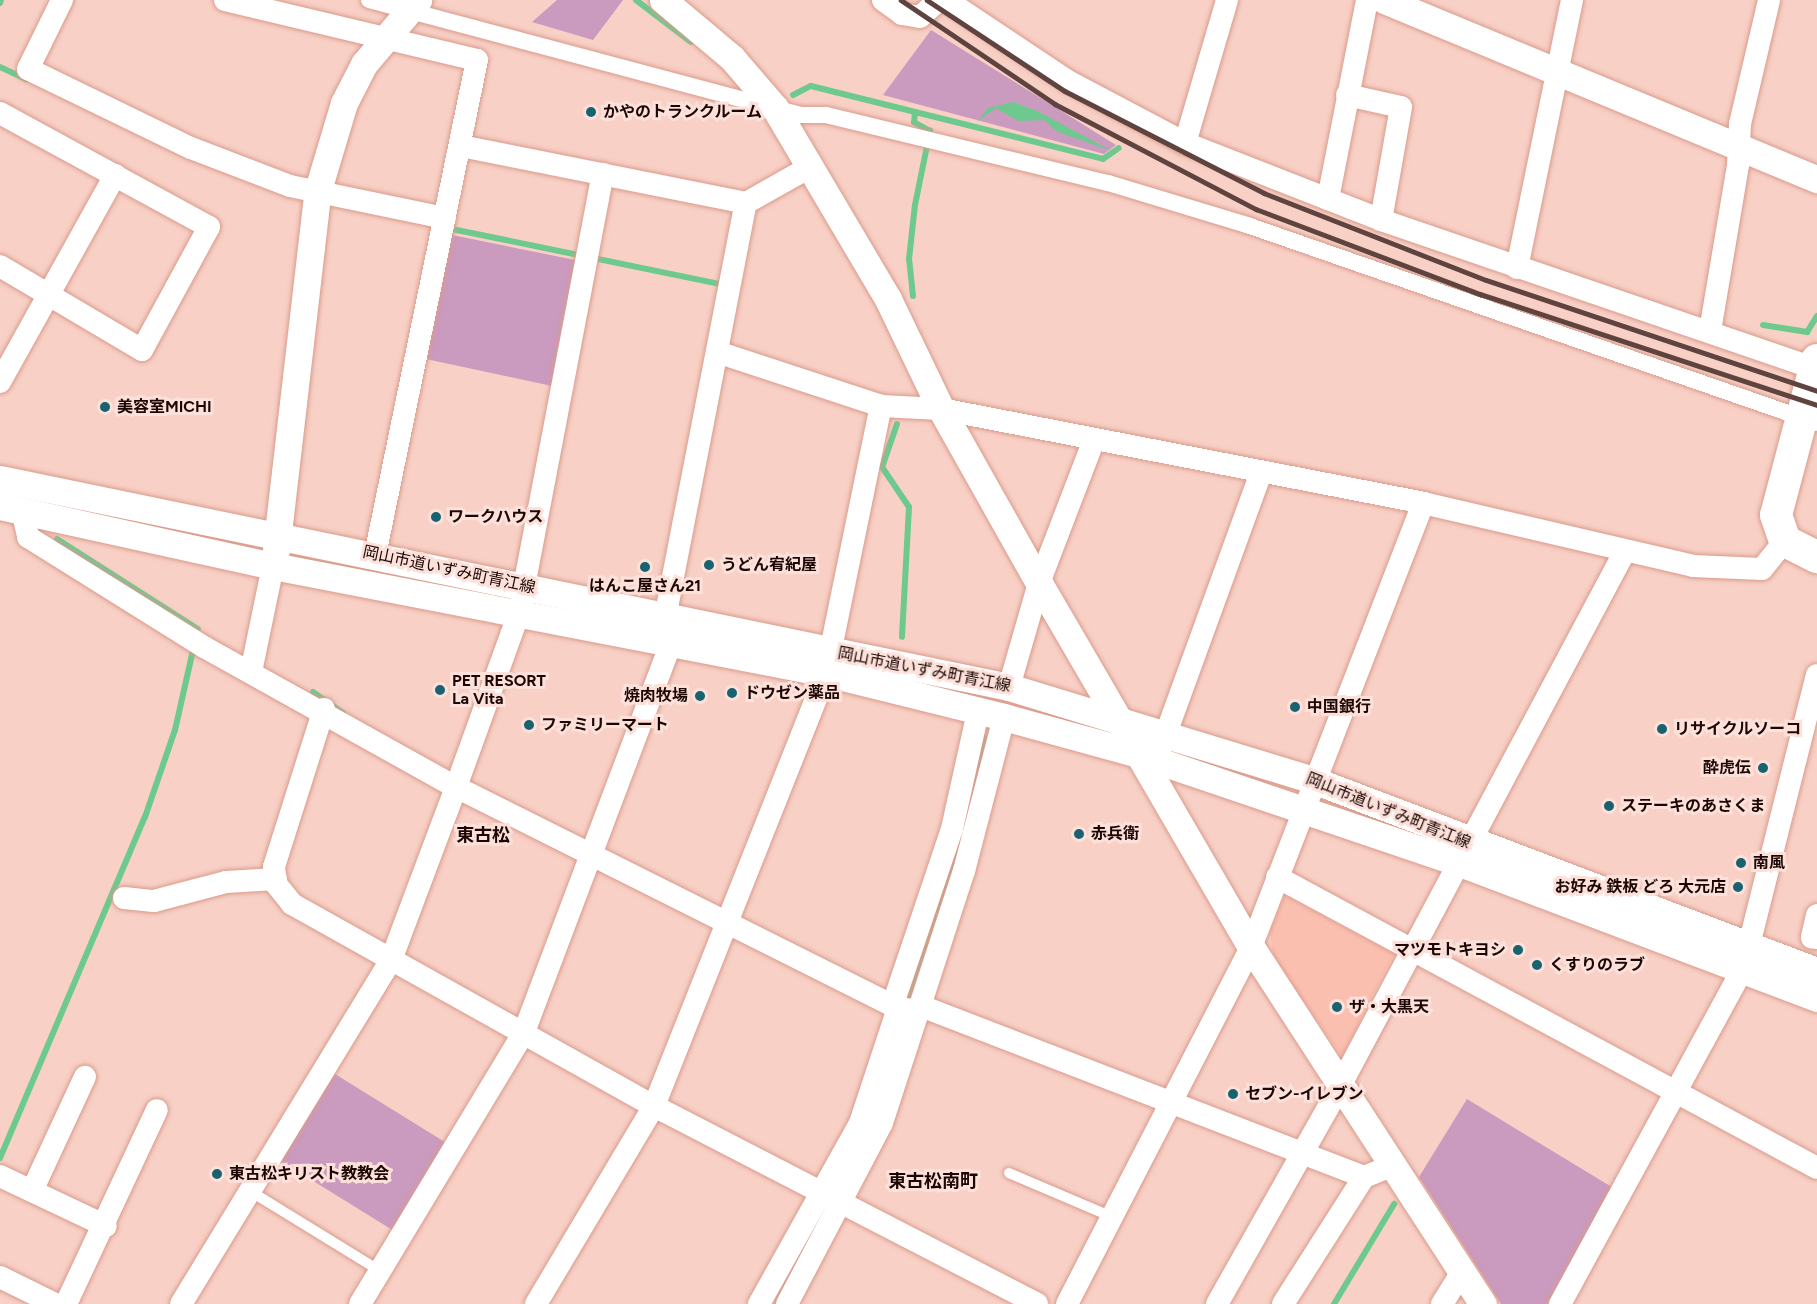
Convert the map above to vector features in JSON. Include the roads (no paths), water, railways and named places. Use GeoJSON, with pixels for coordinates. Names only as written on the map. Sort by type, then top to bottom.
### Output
{"type":"FeatureCollection","features":[{"type":"Feature","properties":{"kind":"main road"},"geometry":{"type":"LineString","coordinates":[[1816,364],[1809,420],[1776,503],[1785,541],[1817,557]]}},
{"type":"Feature","properties":{"kind":"street"},"geometry":{"type":"LineString","coordinates":[[62,0],[27,69],[191,148],[317,194],[443,224]]}},
{"type":"Feature","properties":{"kind":"street"},"geometry":{"type":"LineString","coordinates":[[225,0],[384,36],[477,60],[375,555]]}},
{"type":"Feature","properties":{"kind":"street"},"geometry":{"type":"LineString","coordinates":[[369,0],[413,5],[775,108],[921,138],[1108,183],[1247,225],[1809,420]]}},
{"type":"Feature","properties":{"kind":"street"},"geometry":{"type":"LineString","coordinates":[[663,0],[732,58],[775,108],[888,299],[941,409],[1118,717],[1147,757],[1251,946],[1340,1088],[1483,1304]]}},
{"type":"Feature","properties":{"kind":"street"},"geometry":{"type":"LineString","coordinates":[[883,0],[902,14],[920,17],[939,0]]}},
{"type":"Feature","properties":{"kind":"street"},"geometry":{"type":"LineString","coordinates":[[946,0],[1068,81],[1185,143],[1381,220],[1517,268],[1816,364]]}},
{"type":"Feature","properties":{"kind":"street"},"geometry":{"type":"LineString","coordinates":[[1185,143],[1227,0]]}},
{"type":"Feature","properties":{"kind":"street"},"geometry":{"type":"LineString","coordinates":[[1328,199],[1347,95],[1368,0]]}},
{"type":"Feature","properties":{"kind":"street"},"geometry":{"type":"LineString","coordinates":[[1384,0],[1817,179]]}},
{"type":"Feature","properties":{"kind":"street"},"geometry":{"type":"LineString","coordinates":[[1517,268],[1572,0]]}},
{"type":"Feature","properties":{"kind":"street"},"geometry":{"type":"LineString","coordinates":[[1710,331],[1739,145],[1769,0]]}},
{"type":"Feature","properties":{"kind":"street"},"geometry":{"type":"LineString","coordinates":[[251,672],[279,533],[317,194],[344,104],[384,36],[413,5]]}},
{"type":"Feature","properties":{"kind":"street"},"geometry":{"type":"LineString","coordinates":[[1347,95],[1401,107],[1381,220]]}},
{"type":"Feature","properties":{"kind":"street"},"geometry":{"type":"LineString","coordinates":[[0,113],[209,226],[142,350],[45,297],[0,266]]}},
{"type":"Feature","properties":{"kind":"street"},"geometry":{"type":"LineString","coordinates":[[461,146],[746,203],[810,167]]}},
{"type":"Feature","properties":{"kind":"street"},"geometry":{"type":"LineString","coordinates":[[181,1304],[391,960],[456,787],[519,613],[521,584],[603,174]]}},
{"type":"Feature","properties":{"kind":"street"},"geometry":{"type":"LineString","coordinates":[[0,382],[45,297],[115,175]]}},
{"type":"Feature","properties":{"kind":"street"},"geometry":{"type":"LineString","coordinates":[[360,1304],[524,1032],[591,854],[668,631],[717,351],[746,203]]}},
{"type":"Feature","properties":{"kind":"street"},"geometry":{"type":"LineString","coordinates":[[717,351],[880,406],[941,409],[1423,503],[1624,553],[1740,572],[1762,569],[1785,541]]}},
{"type":"Feature","properties":{"kind":"street"},"geometry":{"type":"LineString","coordinates":[[536,1304],[654,1106],[828,662],[880,406]]}},
{"type":"Feature","properties":{"kind":"street"},"geometry":{"type":"LineString","coordinates":[[1009,687],[1040,583],[1094,440]]}},
{"type":"Feature","properties":{"kind":"street"},"geometry":{"type":"LineString","coordinates":[[1147,757],[1166,731],[1262,473]]}},
{"type":"Feature","properties":{"kind":"street","name":"岡山市道いずみ町青江線"},"geometry":{"type":"LineString","coordinates":[[0,479],[279,533],[521,584],[668,631]]}},
{"type":"Feature","properties":{"kind":"street"},"geometry":{"type":"LineString","coordinates":[[1068,1304],[1251,946],[1304,810],[1313,780],[1423,503]]}},
{"type":"Feature","properties":{"kind":"street"},"geometry":{"type":"LineString","coordinates":[[11,508],[28,537],[251,672],[324,709],[456,787],[728,922],[905,1005],[1172,1102],[1364,1177]]}},
{"type":"Feature","properties":{"kind":"street","name":"岡山市道いずみ町青江線"},"geometry":{"type":"LineString","coordinates":[[11,508],[273,566],[519,613],[668,631],[828,662],[1009,687],[1166,731],[1313,780],[1462,852],[1747,959],[1817,971]]}},
{"type":"Feature","properties":{"kind":"street"},"geometry":{"type":"LineString","coordinates":[[1216,1304],[1340,1088],[1462,852],[1624,553]]}},
{"type":"Feature","properties":{"kind":"street","name":"岡山市道いずみ町青江線"},"geometry":{"type":"LineString","coordinates":[[828,662],[991,714],[1147,757],[1304,810],[1462,852]]}},
{"type":"Feature","properties":{"kind":"street"},"geometry":{"type":"LineString","coordinates":[[1560,1304],[1676,1096],[1747,959],[1817,675]]}},
{"type":"Feature","properties":{"kind":"street"},"geometry":{"type":"LineString","coordinates":[[324,709],[274,867],[276,879],[292,904],[654,1106],[829,1199],[1037,1304]]}},
{"type":"Feature","properties":{"kind":"street"},"geometry":{"type":"LineString","coordinates":[[787,1304],[905,1005],[952,829],[991,714]]}},
{"type":"Feature","properties":{"kind":"street"},"geometry":{"type":"LineString","coordinates":[[1277,878],[1411,949],[1676,1096],[1817,1168]]}},
{"type":"Feature","properties":{"kind":"street"},"geometry":{"type":"LineString","coordinates":[[124,898],[154,901],[226,882],[276,879]]}},
{"type":"Feature","properties":{"kind":"street"},"geometry":{"type":"LineString","coordinates":[[1817,915],[1812,937],[1817,938]]}},
{"type":"Feature","properties":{"kind":"street"},"geometry":{"type":"LineString","coordinates":[[1747,959],[1817,998]]}},
{"type":"Feature","properties":{"kind":"street"},"geometry":{"type":"LineString","coordinates":[[32,1191],[85,1077]]}},
{"type":"Feature","properties":{"kind":"street"},"geometry":{"type":"LineString","coordinates":[[66,1304],[106,1226],[157,1110]]}},
{"type":"Feature","properties":{"kind":"street"},"geometry":{"type":"LineString","coordinates":[[1283,1304],[1364,1177],[1391,1166]]}},
{"type":"Feature","properties":{"kind":"street"},"geometry":{"type":"LineString","coordinates":[[0,1176],[106,1226]]}},
{"type":"Feature","properties":{"kind":"street"},"geometry":{"type":"LineString","coordinates":[[759,1304],[829,1199]]}},
{"type":"Feature","properties":{"kind":"street"},"geometry":{"type":"LineString","coordinates":[[1442,1304],[1461,1273]]}},
{"type":"Feature","properties":{"kind":"street"},"geometry":{"type":"LineString","coordinates":[[0,1277],[55,1304]]}},
{"type":"Feature","properties":{"kind":"lane"},"geometry":{"type":"LineString","coordinates":[[1009,1173],[1112,1218]]}},
{"type":"Feature","properties":{"kind":"lane"},"geometry":{"type":"LineString","coordinates":[[250,1191],[380,1271]]}},
{"type":"Feature","properties":{"kind":"waterway"},"geometry":{"type":"LineString","coordinates":[[636,0],[691,42]]}},
{"type":"Feature","properties":{"kind":"waterway"},"geometry":{"type":"LineString","coordinates":[[0,67],[26,79]]}},
{"type":"Feature","properties":{"kind":"waterway"},"geometry":{"type":"LineString","coordinates":[[793,95],[811,86],[1103,159],[1119,148]]}},
{"type":"Feature","properties":{"kind":"waterway"},"geometry":{"type":"LineString","coordinates":[[913,296],[909,259],[915,205],[930,131],[914,122],[915,112]]}},
{"type":"Feature","properties":{"kind":"waterway"},"geometry":{"type":"LineString","coordinates":[[447,228],[725,285]]}},
{"type":"Feature","properties":{"kind":"waterway"},"geometry":{"type":"LineString","coordinates":[[1763,325],[1807,332],[1817,316]]}},
{"type":"Feature","properties":{"kind":"waterway"},"geometry":{"type":"LineString","coordinates":[[897,424],[882,467],[909,507],[902,637]]}},
{"type":"Feature","properties":{"kind":"waterway"},"geometry":{"type":"LineString","coordinates":[[57,539],[198,629]]}},
{"type":"Feature","properties":{"kind":"waterway"},"geometry":{"type":"LineString","coordinates":[[0,1158],[145,817],[175,730],[193,650]]}},
{"type":"Feature","properties":{"kind":"waterway"},"geometry":{"type":"LineString","coordinates":[[313,692],[343,713]]}},
{"type":"Feature","properties":{"kind":"waterway"},"geometry":{"type":"LineString","coordinates":[[972,789],[984,737]]}},
{"type":"Feature","properties":{"kind":"waterway"},"geometry":{"type":"LineString","coordinates":[[905,1004],[955,854]]}},
{"type":"Feature","properties":{"kind":"waterway"},"geometry":{"type":"LineString","coordinates":[[1334,1304],[1394,1204]]}},
{"type":"Feature","properties":{"kind":"railway"},"geometry":{"type":"LineString","coordinates":[[901,0],[1055,104],[1256,209],[1480,294],[1817,405]]}},
{"type":"Feature","properties":{"kind":"railway"},"geometry":{"type":"LineString","coordinates":[[927,0],[1065,91],[1264,193],[1486,280],[1817,391]]}},
{"type":"Feature","properties":{"kind":"place","name":"かやのトランクルーム"},"geometry":{"type":"Point","coordinates":[591,112]}},
{"type":"Feature","properties":{"kind":"place","name":"美容室MICHI"},"geometry":{"type":"Point","coordinates":[105,407]}},
{"type":"Feature","properties":{"kind":"place","name":"ワークハウス"},"geometry":{"type":"Point","coordinates":[436,517]}},
{"type":"Feature","properties":{"kind":"place","name":"うどん宥紀屋"},"geometry":{"type":"Point","coordinates":[709,565]}},
{"type":"Feature","properties":{"kind":"place","name":"はんこ屋さん21"},"geometry":{"type":"Point","coordinates":[645,567]}},
{"type":"Feature","properties":{"kind":"place","name":"PET RESORT La Vita"},"geometry":{"type":"Point","coordinates":[440,690]}},
{"type":"Feature","properties":{"kind":"place","name":"ドウゼン薬品"},"geometry":{"type":"Point","coordinates":[732,693]}},
{"type":"Feature","properties":{"kind":"place","name":"焼肉牧場"},"geometry":{"type":"Point","coordinates":[700,696]}},
{"type":"Feature","properties":{"kind":"place","name":"中国銀行"},"geometry":{"type":"Point","coordinates":[1295,707]}},
{"type":"Feature","properties":{"kind":"place","name":"ファミリーマート"},"geometry":{"type":"Point","coordinates":[529,725]}},
{"type":"Feature","properties":{"kind":"place","name":"リサイクルソーコ"},"geometry":{"type":"Point","coordinates":[1662,729]}},
{"type":"Feature","properties":{"kind":"place","name":"酔虎伝"},"geometry":{"type":"Point","coordinates":[1763,768]}},
{"type":"Feature","properties":{"kind":"place","name":"ステーキのあさくま"},"geometry":{"type":"Point","coordinates":[1609,806]}},
{"type":"Feature","properties":{"kind":"place","name":"赤兵衛"},"geometry":{"type":"Point","coordinates":[1079,834]}},
{"type":"Feature","properties":{"kind":"place","name":"南風"},"geometry":{"type":"Point","coordinates":[1741,863]}},
{"type":"Feature","properties":{"kind":"place","name":"お好み 鉄板 どろ 大元店"},"geometry":{"type":"Point","coordinates":[1738,887]}},
{"type":"Feature","properties":{"kind":"place","name":"マツモトキヨシ"},"geometry":{"type":"Point","coordinates":[1518,950]}},
{"type":"Feature","properties":{"kind":"place","name":"くすりのラブ"},"geometry":{"type":"Point","coordinates":[1537,965]}},
{"type":"Feature","properties":{"kind":"place","name":"ザ・大黒天"},"geometry":{"type":"Point","coordinates":[1337,1007]}},
{"type":"Feature","properties":{"kind":"place","name":"セブン-イレブン"},"geometry":{"type":"Point","coordinates":[1233,1094]}},
{"type":"Feature","properties":{"kind":"place","name":"東古松キリスト教教会"},"geometry":{"type":"Point","coordinates":[217,1174]}},
{"type":"Feature","properties":{"kind":"district","name":"東古松"},"geometry":{"type":"Point","coordinates":[483,835]}},
{"type":"Feature","properties":{"kind":"district","name":"東古松南町"},"geometry":{"type":"Point","coordinates":[933,1181]}}]}
